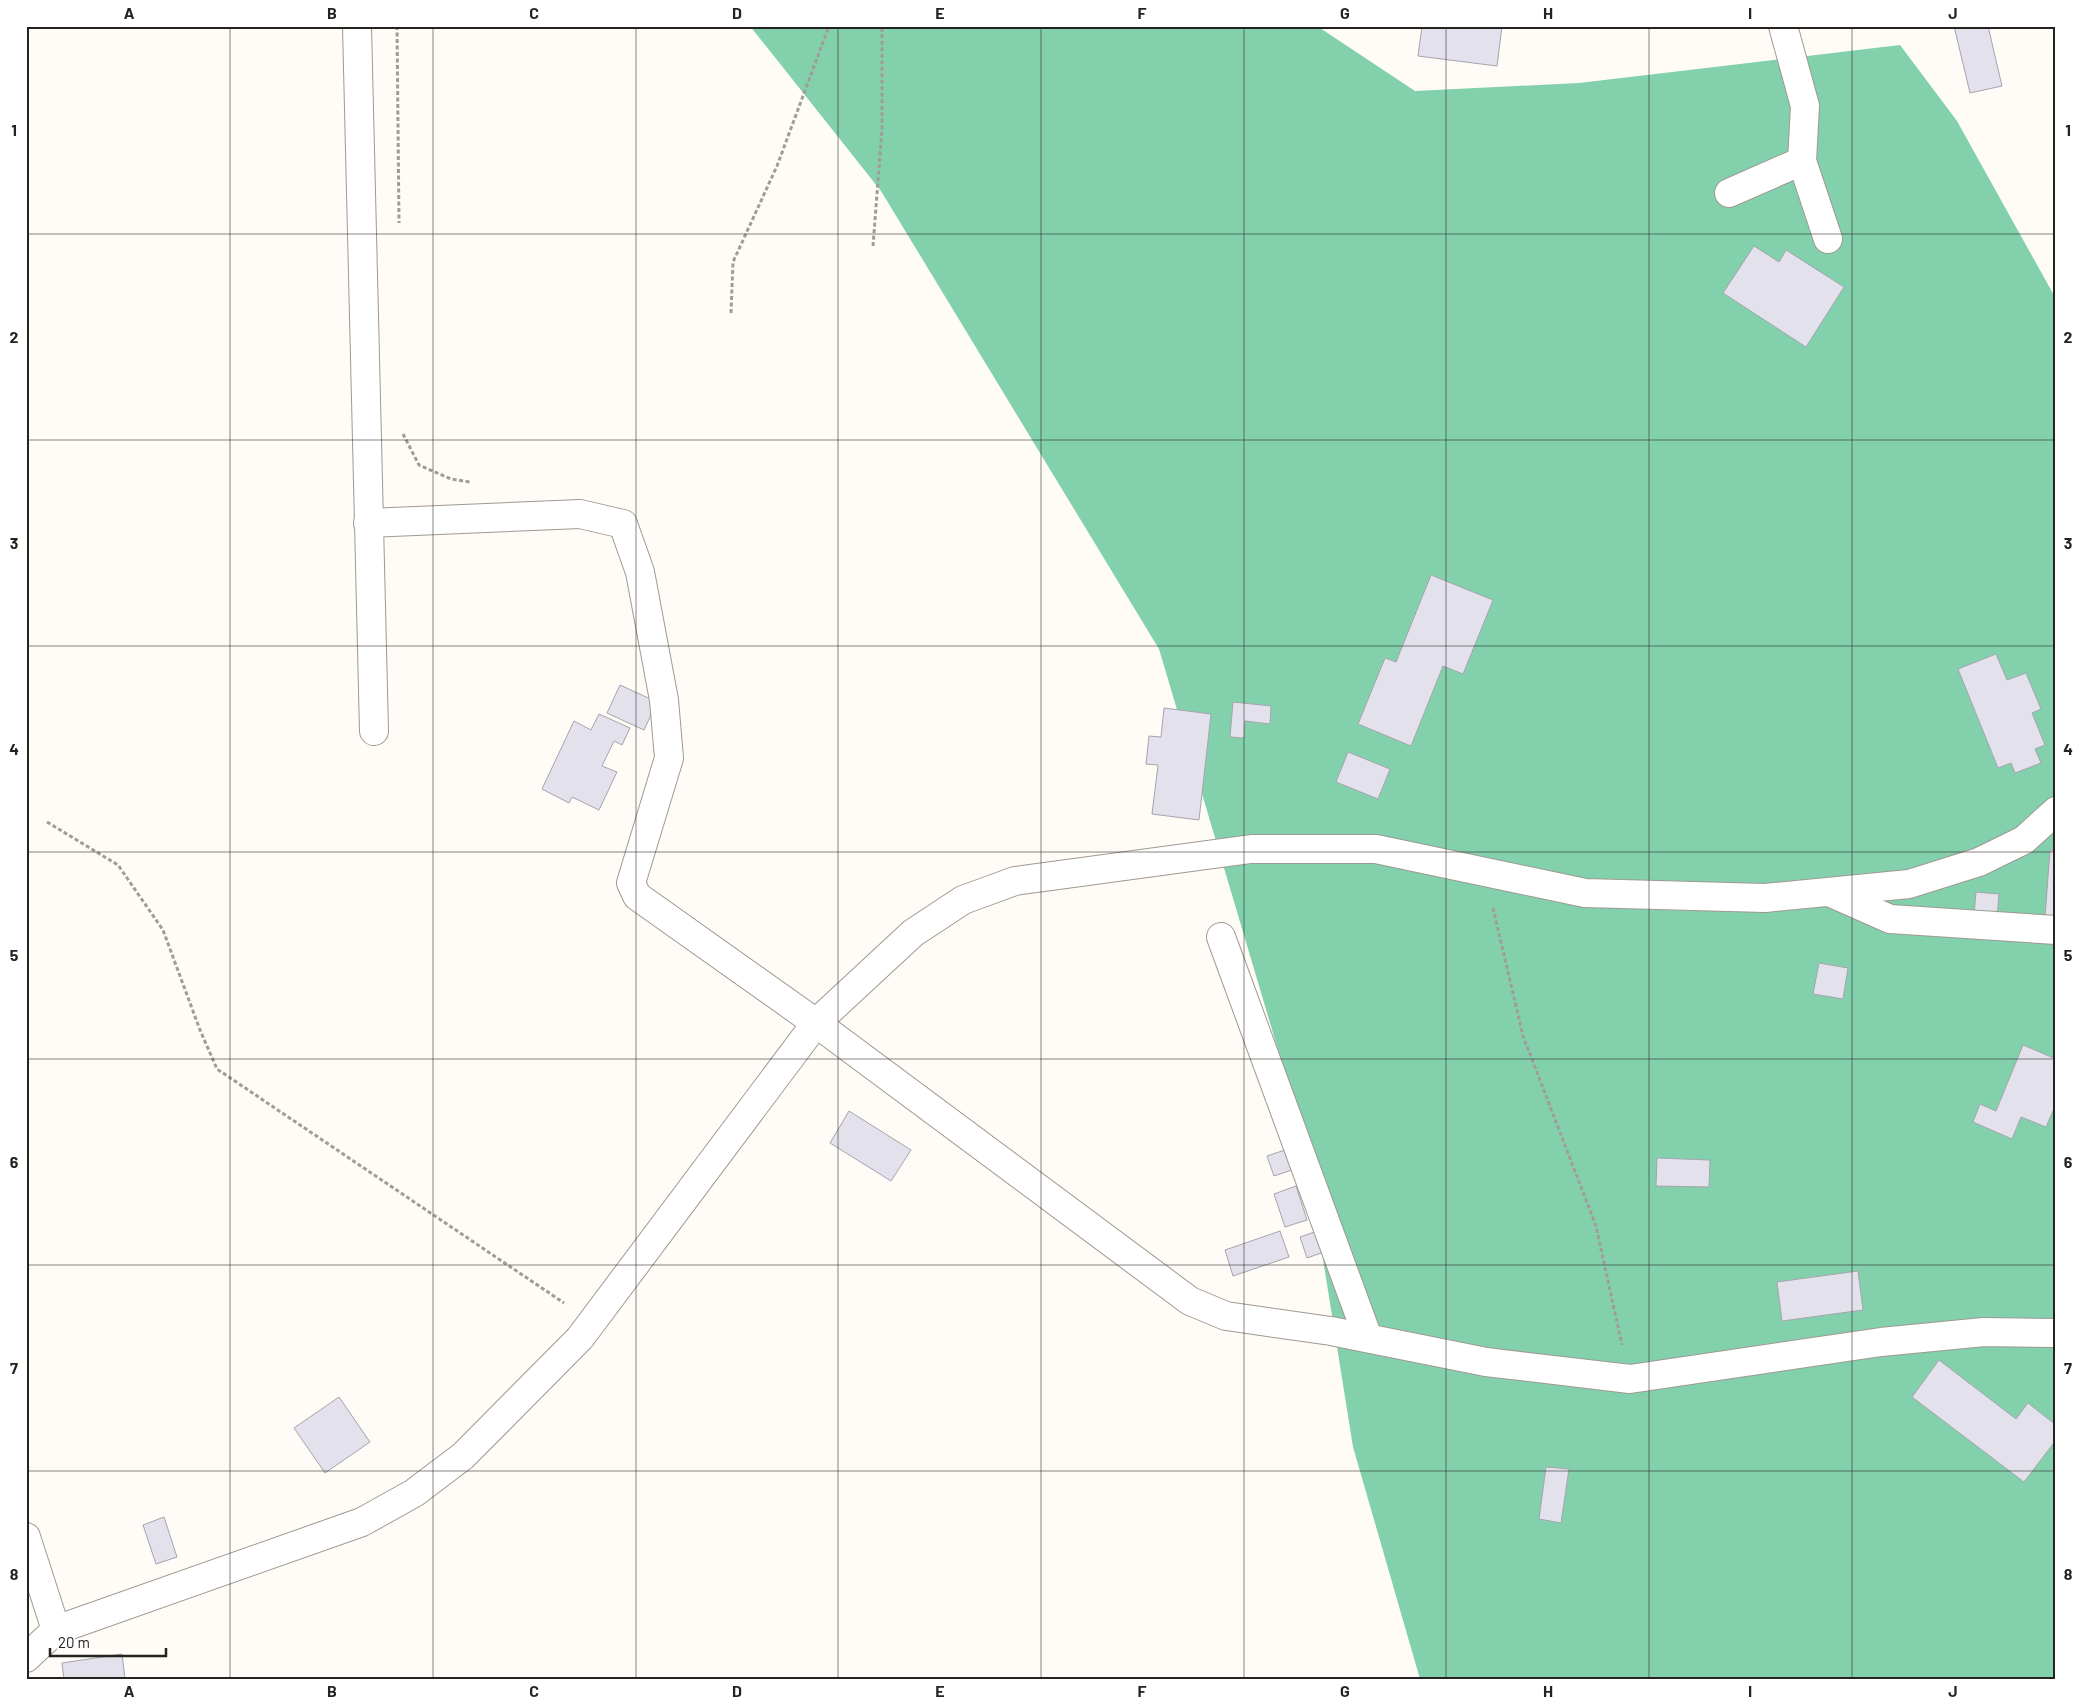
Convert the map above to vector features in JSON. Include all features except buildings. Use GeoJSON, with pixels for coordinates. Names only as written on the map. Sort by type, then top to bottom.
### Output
{"type":"FeatureCollection","features":[{"type":"Feature","properties":{"kind":"street"},"geometry":{"type":"LineString","coordinates":[[357,26],[374,731]]}},
{"type":"Feature","properties":{"kind":"street"},"geometry":{"type":"LineString","coordinates":[[1783,26],[1806,106],[1802,161],[1828,238]]}},
{"type":"Feature","properties":{"kind":"street"},"geometry":{"type":"LineString","coordinates":[[1729,193],[1802,161]]}},
{"type":"Feature","properties":{"kind":"street"},"geometry":{"type":"LineString","coordinates":[[368,523],[580,514],[623,524],[640,572],[664,700],[669,758],[630,883],[637,896],[816,1023],[1190,1300],[1226,1316],[1331,1331],[1486,1362],[1630,1379],[1881,1342],[1984,1332],[2056,1333]]}},
{"type":"Feature","properties":{"kind":"street"},"geometry":{"type":"LineString","coordinates":[[26,1658],[56,1630],[362,1522],[414,1493],[463,1456],[580,1338],[816,1023],[913,933],[963,900],[1015,881],[1251,849],[1376,849],[1584,893],[1765,898],[1910,884],[1979,862],[2024,840],[2056,811]]}},
{"type":"Feature","properties":{"kind":"street"},"geometry":{"type":"LineString","coordinates":[[1829,892],[1890,919],[2056,930]]}},
{"type":"Feature","properties":{"kind":"street"},"geometry":{"type":"LineString","coordinates":[[1221,937],[1368,1338]]}},
{"type":"Feature","properties":{"kind":"street"},"geometry":{"type":"LineString","coordinates":[[26,1536],[56,1630]]}},
{"type":"Feature","properties":{"kind":"path"},"geometry":{"type":"LineString","coordinates":[[397,26],[399,223]]}},
{"type":"Feature","properties":{"kind":"path"},"geometry":{"type":"LineString","coordinates":[[731,313],[734,262],[777,166],[830,26]]}},
{"type":"Feature","properties":{"kind":"path"},"geometry":{"type":"LineString","coordinates":[[873,246],[882,129],[882,26]]}},
{"type":"Feature","properties":{"kind":"path"},"geometry":{"type":"LineString","coordinates":[[401,430],[419,465],[451,479],[470,482]]}},
{"type":"Feature","properties":{"kind":"path"},"geometry":{"type":"LineString","coordinates":[[47,822],[118,865],[163,930],[200,1030],[218,1069],[591,1322]]}},
{"type":"Feature","properties":{"kind":"path"},"geometry":{"type":"LineString","coordinates":[[1485,872],[1523,1036],[1596,1226],[1630,1379]]}},
{"type":"Feature","properties":{"kind":"green space"},"geometry":{"type":"Polygon","coordinates":[[[750,26],[1317,26],[1415,91],[1579,83],[1900,45],[1957,121],[2056,299],[2056,1679],[1420,1679],[1353,1447],[1303,1134],[1159,649],[881,191],[750,26]]]}}]}
